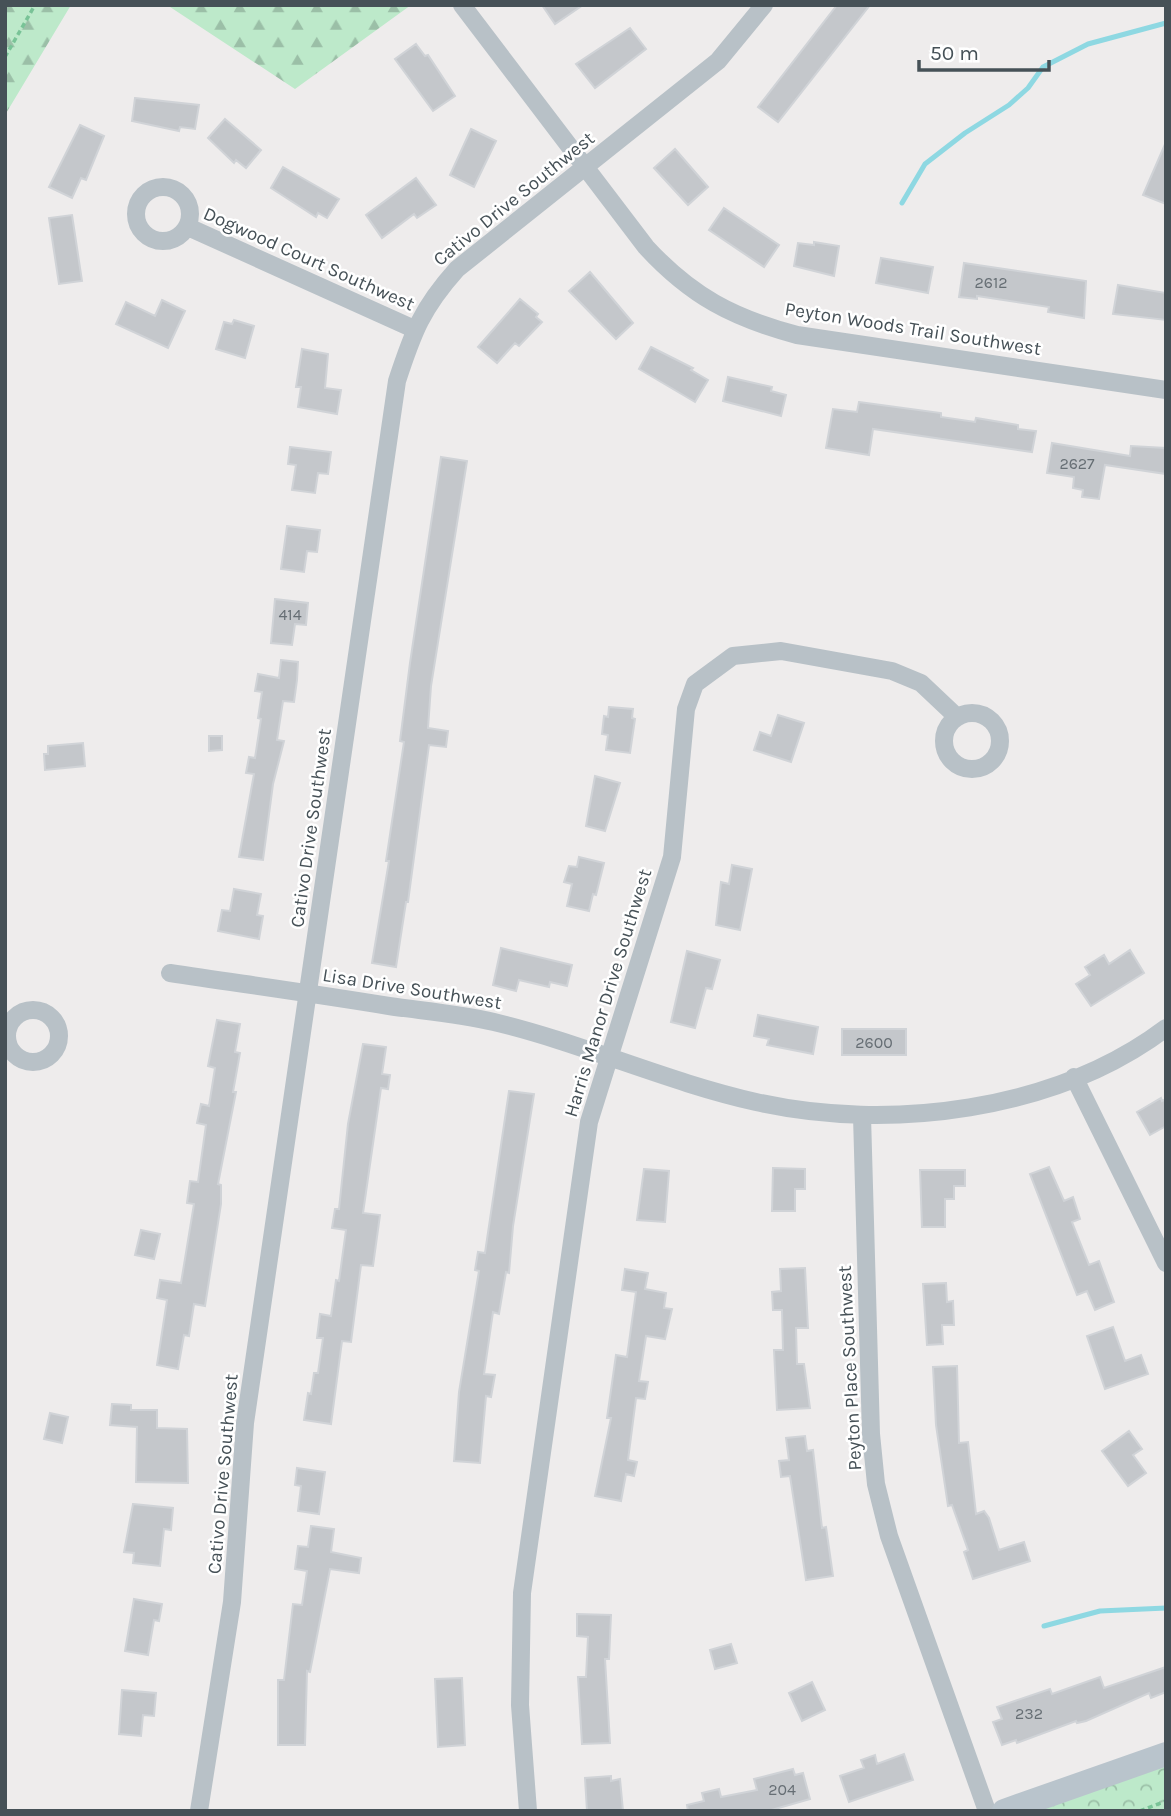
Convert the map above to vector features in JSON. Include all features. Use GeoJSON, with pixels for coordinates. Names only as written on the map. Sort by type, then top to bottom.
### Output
{"type":"FeatureCollection","features":[{"type":"Feature","properties":{"kind":"street","name":"Peyton Woods Trail Southwest"},"geometry":{"type":"LineString","coordinates":[[462,5],[646,247],[668,272],[709,302],[751,323],[797,335],[1166,390]]}},
{"type":"Feature","properties":{"kind":"street","name":"Cativo Drive Southwest"},"geometry":{"type":"LineString","coordinates":[[199,1811],[232,1602],[240,1527],[245,1423],[397,381],[414,329],[432,297],[457,269],[718,61],[764,5]]}},
{"type":"Feature","properties":{"kind":"street","name":"Dogwood Court Southwest"},"geometry":{"type":"LineString","coordinates":[[188,227],[414,329]]}},
{"type":"Feature","properties":{"kind":"street","name":"Harris Manor Drive Southwest"},"geometry":{"type":"LineString","coordinates":[[528,1811],[520,1705],[522,1593],[589,1122],[607,1056],[672,857],[686,709],[695,684],[733,656],[781,651],[892,671],[921,683],[957,717]]}},
{"type":"Feature","properties":{"kind":"street","name":"Lisa Drive Southwest"},"geometry":{"type":"LineString","coordinates":[[170,973],[493,1021],[754,1102],[808,1112],[862,1116],[916,1114],[970,1107],[1022,1095],[1074,1077],[1138,1048],[1166,1028]]}},
{"type":"Feature","properties":{"kind":"street"},"geometry":{"type":"LineString","coordinates":[[1074,1077],[1166,1263]]}},
{"type":"Feature","properties":{"kind":"street","name":"Peyton Place Southwest"},"geometry":{"type":"LineString","coordinates":[[862,1116],[871,1434],[876,1484],[890,1536],[987,1811]]}},
{"type":"Feature","properties":{"kind":"street"},"geometry":{"type":"LineString","coordinates":[[1004,1811],[1166,1754]]}},
{"type":"Feature","properties":{"kind":"path"},"geometry":{"type":"LineString","coordinates":[[5,57],[35,5]]}},
{"type":"Feature","properties":{"kind":"path"},"geometry":{"type":"LineString","coordinates":[[1140,1811],[1166,1801]]}},
{"type":"Feature","properties":{"kind":"green space"},"geometry":{"type":"Polygon","coordinates":[[[5,5],[71,5],[5,115],[5,5]]]}},
{"type":"Feature","properties":{"kind":"green space"},"geometry":{"type":"Polygon","coordinates":[[[167,5],[411,5],[295,89],[167,5]]]}},
{"type":"Feature","properties":{"kind":"green space"},"geometry":{"type":"Polygon","coordinates":[[[1166,1753],[1166,1811],[997,1811],[1166,1753]]]}},
{"type":"Feature","properties":{"kind":"building"},"geometry":{"type":"Polygon","coordinates":[[[542,5],[583,5],[555,24],[542,5]]]}},
{"type":"Feature","properties":{"kind":"building"},"geometry":{"type":"Polygon","coordinates":[[[837,5],[870,5],[778,122],[758,107],[837,5]]]}},
{"type":"Feature","properties":{"kind":"building"},"geometry":{"type":"Polygon","coordinates":[[[630,28],[646,49],[595,88],[576,64],[630,28]]]}},
{"type":"Feature","properties":{"kind":"building"},"geometry":{"type":"Polygon","coordinates":[[[416,44],[425,56],[428,55],[455,96],[433,111],[395,59],[416,44]]]}},
{"type":"Feature","properties":{"kind":"building"},"geometry":{"type":"Polygon","coordinates":[[[135,98],[199,105],[195,129],[180,127],[179,131],[132,121],[135,98]]]}},
{"type":"Feature","properties":{"kind":"building"},"geometry":{"type":"Polygon","coordinates":[[[225,119],[261,150],[246,168],[236,160],[234,163],[208,138],[225,119]]]}},
{"type":"Feature","properties":{"kind":"building"},"geometry":{"type":"Polygon","coordinates":[[[80,125],[104,136],[86,180],[81,178],[72,198],[49,187],[80,125]]]}},
{"type":"Feature","properties":{"kind":"building"},"geometry":{"type":"Polygon","coordinates":[[[471,129],[496,141],[474,187],[450,175],[471,129]]]}},
{"type":"Feature","properties":{"kind":"building"},"geometry":{"type":"Polygon","coordinates":[[[1166,142],[1166,204],[1143,195],[1166,142]]]}},
{"type":"Feature","properties":{"kind":"building"},"geometry":{"type":"Polygon","coordinates":[[[675,149],[708,187],[688,205],[654,168],[675,149]]]}},
{"type":"Feature","properties":{"kind":"building"},"geometry":{"type":"Polygon","coordinates":[[[283,167],[339,199],[327,218],[318,213],[316,217],[271,188],[283,167]]]}},
{"type":"Feature","properties":{"kind":"building"},"geometry":{"type":"Polygon","coordinates":[[[416,178],[436,205],[417,218],[414,214],[382,238],[366,215],[416,178]]]}},
{"type":"Feature","properties":{"kind":"building"},"geometry":{"type":"Polygon","coordinates":[[[724,208],[779,245],[764,267],[709,230],[724,208]]]}},
{"type":"Feature","properties":{"kind":"building"},"geometry":{"type":"Polygon","coordinates":[[[72,215],[82,281],[59,284],[49,218],[72,215]]]}},
{"type":"Feature","properties":{"kind":"building"},"geometry":{"type":"Polygon","coordinates":[[[814,242],[839,246],[834,276],[794,266],[798,243],[814,245],[814,242]]]}},
{"type":"Feature","properties":{"kind":"building"},"geometry":{"type":"Polygon","coordinates":[[[881,258],[933,267],[928,293],[876,283],[881,258]]]}},
{"type":"Feature","properties":{"kind":"building"},"geometry":{"type":"Polygon","coordinates":[[[964,263],[1086,281],[1084,318],[1048,312],[1049,307],[977,296],[977,299],[959,297],[964,263]]]}},
{"type":"Feature","properties":{"kind":"building"},"geometry":{"type":"Polygon","coordinates":[[[590,272],[633,323],[616,339],[569,291],[590,272]]]}},
{"type":"Feature","properties":{"kind":"building"},"geometry":{"type":"Polygon","coordinates":[[[1118,285],[1166,293],[1166,320],[1113,314],[1118,285]]]}},
{"type":"Feature","properties":{"kind":"building"},"geometry":{"type":"Polygon","coordinates":[[[520,299],[538,314],[536,317],[542,322],[519,346],[515,343],[497,363],[478,347],[520,299]]]}},
{"type":"Feature","properties":{"kind":"building"},"geometry":{"type":"Polygon","coordinates":[[[162,300],[185,311],[168,348],[116,324],[126,302],[155,316],[162,300]]]}},
{"type":"Feature","properties":{"kind":"building"},"geometry":{"type":"Polygon","coordinates":[[[234,320],[254,326],[245,358],[216,349],[224,322],[232,324],[234,320]]]}},
{"type":"Feature","properties":{"kind":"building"},"geometry":{"type":"Polygon","coordinates":[[[651,347],[693,368],[691,370],[708,380],[695,402],[639,369],[651,347]]]}},
{"type":"Feature","properties":{"kind":"building"},"geometry":{"type":"Polygon","coordinates":[[[302,349],[328,354],[325,388],[341,390],[337,414],[298,407],[301,387],[296,387],[302,349]]]}},
{"type":"Feature","properties":{"kind":"building"},"geometry":{"type":"Polygon","coordinates":[[[728,377],[772,387],[771,391],[786,395],[781,416],[723,401],[728,377]]]}},
{"type":"Feature","properties":{"kind":"building"},"geometry":{"type":"Polygon","coordinates":[[[859,402],[941,413],[941,417],[975,422],[976,418],[1018,425],[1018,429],[1036,431],[1032,452],[873,429],[869,455],[826,448],[833,409],[857,412],[859,402]]]}},
{"type":"Feature","properties":{"kind":"building"},"geometry":{"type":"Polygon","coordinates":[[[1052,443],[1130,456],[1131,446],[1166,448],[1166,474],[1105,465],[1099,499],[1082,497],[1083,490],[1073,488],[1074,477],[1047,473],[1052,443]]]}},
{"type":"Feature","properties":{"kind":"building"},"geometry":{"type":"Polygon","coordinates":[[[290,447],[331,452],[328,474],[318,473],[315,493],[292,490],[296,465],[288,464],[290,447]]]}},
{"type":"Feature","properties":{"kind":"building"},"geometry":{"type":"Polygon","coordinates":[[[441,457],[467,461],[431,686],[428,728],[448,731],[446,747],[429,745],[408,902],[396,967],[372,963],[389,861],[386,861],[404,742],[400,741],[410,663],[441,457]]]}},
{"type":"Feature","properties":{"kind":"building"},"geometry":{"type":"Polygon","coordinates":[[[287,526],[320,530],[317,552],[307,551],[304,572],[281,569],[287,526]]]}},
{"type":"Feature","properties":{"kind":"building"},"geometry":{"type":"Polygon","coordinates":[[[275,599],[308,603],[306,625],[295,624],[292,645],[271,643],[275,599]]]}},
{"type":"Feature","properties":{"kind":"building"},"geometry":{"type":"Polygon","coordinates":[[[281,660],[298,662],[297,680],[294,702],[283,701],[277,740],[284,741],[273,784],[263,860],[239,857],[254,774],[246,773],[249,757],[255,758],[261,719],[258,718],[262,692],[255,691],[258,674],[279,678],[281,660]]]}},
{"type":"Feature","properties":{"kind":"building"},"geometry":{"type":"Polygon","coordinates":[[[609,707],[633,709],[632,718],[635,719],[630,753],[606,750],[608,735],[602,734],[604,716],[608,717],[609,707]]]}},
{"type":"Feature","properties":{"kind":"building"},"geometry":{"type":"Polygon","coordinates":[[[778,715],[804,723],[791,762],[754,750],[760,732],[771,736],[778,715]]]}},
{"type":"Feature","properties":{"kind":"building"},"geometry":{"type":"Polygon","coordinates":[[[209,736],[222,736],[222,750],[209,751],[209,736]]]}},
{"type":"Feature","properties":{"kind":"building"},"geometry":{"type":"Polygon","coordinates":[[[83,743],[85,766],[45,770],[44,754],[48,754],[48,746],[83,743]]]}},
{"type":"Feature","properties":{"kind":"building"},"geometry":{"type":"Polygon","coordinates":[[[595,776],[620,783],[605,831],[586,826],[595,776]]]}},
{"type":"Feature","properties":{"kind":"building"},"geometry":{"type":"Polygon","coordinates":[[[579,857],[604,863],[589,911],[567,906],[572,884],[564,882],[569,866],[577,867],[579,857]]]}},
{"type":"Feature","properties":{"kind":"building"},"geometry":{"type":"Polygon","coordinates":[[[732,865],[752,869],[740,930],[716,925],[721,882],[729,884],[732,865]]]}},
{"type":"Feature","properties":{"kind":"building"},"geometry":{"type":"Polygon","coordinates":[[[234,889],[261,894],[257,915],[263,916],[259,939],[218,931],[222,910],[230,911],[234,889]]]}},
{"type":"Feature","properties":{"kind":"building"},"geometry":{"type":"Polygon","coordinates":[[[501,948],[572,965],[567,986],[550,982],[549,987],[519,980],[516,991],[493,985],[501,948]]]}},
{"type":"Feature","properties":{"kind":"building"},"geometry":{"type":"Polygon","coordinates":[[[1130,950],[1144,973],[1091,1006],[1076,984],[1090,975],[1085,967],[1104,955],[1109,964],[1130,950]]]}},
{"type":"Feature","properties":{"kind":"building"},"geometry":{"type":"Polygon","coordinates":[[[687,951],[720,960],[712,989],[706,988],[695,1028],[671,1022],[687,951]]]}},
{"type":"Feature","properties":{"kind":"building"},"geometry":{"type":"Polygon","coordinates":[[[758,1015],[818,1027],[813,1054],[767,1045],[769,1039],[754,1036],[758,1015]]]}},
{"type":"Feature","properties":{"kind":"building"},"geometry":{"type":"Polygon","coordinates":[[[217,1020],[240,1024],[235,1052],[240,1053],[233,1092],[236,1092],[218,1184],[221,1185],[221,1204],[205,1306],[194,1304],[189,1336],[184,1335],[178,1369],[157,1365],[167,1300],[157,1298],[160,1280],[181,1283],[194,1204],[187,1203],[190,1181],[198,1182],[206,1125],[197,1123],[201,1104],[209,1106],[215,1068],[208,1066],[217,1020]]]}},
{"type":"Feature","properties":{"kind":"building"},"geometry":{"type":"Polygon","coordinates":[[[842,1029],[906,1029],[906,1055],[842,1055],[842,1029]]]}},
{"type":"Feature","properties":{"kind":"building"},"geometry":{"type":"Polygon","coordinates":[[[363,1044],[386,1047],[382,1074],[390,1075],[388,1089],[381,1088],[363,1213],[380,1215],[373,1266],[361,1265],[351,1342],[342,1341],[331,1424],[304,1420],[308,1393],[311,1394],[314,1373],[318,1373],[323,1338],[317,1338],[320,1314],[331,1316],[336,1280],[339,1281],[346,1230],[332,1228],[335,1209],[339,1209],[348,1124],[363,1044]]]}},
{"type":"Feature","properties":{"kind":"building"},"geometry":{"type":"Polygon","coordinates":[[[509,1091],[534,1094],[513,1226],[509,1273],[506,1272],[499,1314],[493,1312],[484,1374],[495,1375],[491,1397],[486,1396],[480,1463],[454,1461],[459,1392],[479,1271],[475,1270],[478,1252],[485,1253],[509,1091]]]}},
{"type":"Feature","properties":{"kind":"building"},"geometry":{"type":"Polygon","coordinates":[[[1161,1098],[1162,1101],[1166,1099],[1166,1126],[1150,1135],[1137,1112],[1161,1098]]]}},
{"type":"Feature","properties":{"kind":"building"},"geometry":{"type":"Polygon","coordinates":[[[1049,1167],[1064,1201],[1073,1197],[1080,1219],[1072,1222],[1089,1265],[1099,1261],[1114,1302],[1095,1310],[1087,1291],[1077,1295],[1030,1174],[1049,1167]]]}},
{"type":"Feature","properties":{"kind":"building"},"geometry":{"type":"Polygon","coordinates":[[[773,1168],[805,1169],[805,1189],[795,1189],[795,1211],[772,1211],[773,1168]]]}},
{"type":"Feature","properties":{"kind":"building"},"geometry":{"type":"Polygon","coordinates":[[[644,1169],[669,1171],[665,1222],[637,1220],[644,1169]]]}},
{"type":"Feature","properties":{"kind":"building"},"geometry":{"type":"Polygon","coordinates":[[[920,1170],[965,1170],[965,1186],[954,1186],[954,1199],[945,1199],[945,1227],[922,1227],[920,1170]]]}},
{"type":"Feature","properties":{"kind":"building"},"geometry":{"type":"Polygon","coordinates":[[[141,1230],[160,1234],[154,1259],[135,1255],[141,1230]]]}},
{"type":"Feature","properties":{"kind":"building"},"geometry":{"type":"Polygon","coordinates":[[[805,1268],[808,1328],[796,1328],[797,1364],[804,1364],[810,1408],[777,1410],[774,1350],[783,1350],[782,1310],[773,1310],[772,1292],[781,1291],[780,1269],[805,1268]]]}},
{"type":"Feature","properties":{"kind":"building"},"geometry":{"type":"Polygon","coordinates":[[[625,1269],[648,1273],[645,1289],[666,1293],[664,1308],[672,1309],[665,1339],[646,1336],[639,1381],[648,1382],[645,1399],[636,1398],[628,1460],[637,1462],[634,1476],[626,1474],[621,1501],[595,1496],[611,1418],[607,1418],[616,1355],[627,1357],[636,1292],[622,1290],[625,1269]]]}},
{"type":"Feature","properties":{"kind":"building"},"geometry":{"type":"Polygon","coordinates":[[[946,1283],[947,1302],[953,1301],[954,1325],[942,1325],[943,1344],[927,1345],[923,1284],[946,1283]]]}},
{"type":"Feature","properties":{"kind":"building"},"geometry":{"type":"Polygon","coordinates":[[[1113,1327],[1125,1361],[1141,1355],[1148,1374],[1105,1389],[1087,1336],[1113,1327]]]}},
{"type":"Feature","properties":{"kind":"building"},"geometry":{"type":"Polygon","coordinates":[[[957,1366],[959,1443],[968,1442],[976,1514],[984,1511],[989,1518],[999,1550],[1024,1542],[1030,1561],[973,1579],[964,1552],[968,1550],[952,1505],[948,1506],[936,1425],[933,1367],[957,1366]]]}},
{"type":"Feature","properties":{"kind":"building"},"geometry":{"type":"Polygon","coordinates":[[[112,1404],[131,1405],[131,1410],[157,1410],[157,1428],[187,1429],[188,1483],[136,1482],[137,1427],[110,1425],[112,1404]]]}},
{"type":"Feature","properties":{"kind":"building"},"geometry":{"type":"Polygon","coordinates":[[[50,1413],[68,1417],[62,1443],[44,1439],[50,1413]]]}},
{"type":"Feature","properties":{"kind":"building"},"geometry":{"type":"Polygon","coordinates":[[[1129,1431],[1142,1449],[1133,1455],[1146,1473],[1128,1486],[1102,1451],[1129,1431]]]}},
{"type":"Feature","properties":{"kind":"building"},"geometry":{"type":"Polygon","coordinates":[[[805,1436],[807,1451],[813,1450],[822,1528],[826,1527],[833,1576],[806,1580],[790,1476],[781,1477],[779,1461],[789,1460],[786,1438],[805,1436]]]}},
{"type":"Feature","properties":{"kind":"building"},"geometry":{"type":"Polygon","coordinates":[[[297,1468],[325,1472],[319,1514],[298,1511],[301,1486],[295,1485],[297,1468]]]}},
{"type":"Feature","properties":{"kind":"building"},"geometry":{"type":"Polygon","coordinates":[[[133,1504],[173,1508],[171,1530],[164,1529],[160,1566],[133,1563],[134,1553],[124,1552],[133,1504]]]}},
{"type":"Feature","properties":{"kind":"building"},"geometry":{"type":"Polygon","coordinates":[[[311,1526],[334,1529],[331,1552],[361,1558],[359,1573],[330,1569],[310,1672],[307,1671],[305,1745],[278,1745],[278,1680],[284,1680],[293,1604],[302,1605],[307,1571],[295,1569],[298,1546],[308,1547],[311,1526]]]}},
{"type":"Feature","properties":{"kind":"building"},"geometry":{"type":"Polygon","coordinates":[[[134,1599],[162,1604],[159,1621],[154,1620],[148,1655],[125,1651],[134,1599]]]}},
{"type":"Feature","properties":{"kind":"building"},"geometry":{"type":"Polygon","coordinates":[[[577,1614],[611,1615],[609,1659],[605,1659],[610,1743],[582,1744],[578,1677],[586,1677],[588,1637],[577,1636],[577,1614]]]}},
{"type":"Feature","properties":{"kind":"building"},"geometry":{"type":"Polygon","coordinates":[[[731,1644],[737,1663],[715,1669],[710,1650],[731,1644]]]}},
{"type":"Feature","properties":{"kind":"building"},"geometry":{"type":"Polygon","coordinates":[[[1166,1667],[1166,1692],[1151,1698],[1149,1693],[1086,1721],[1076,1721],[1017,1743],[1016,1740],[1002,1745],[993,1722],[1002,1719],[997,1707],[1050,1689],[1052,1694],[1100,1677],[1104,1688],[1166,1667]]]}},
{"type":"Feature","properties":{"kind":"building"},"geometry":{"type":"Polygon","coordinates":[[[462,1678],[465,1745],[438,1747],[435,1679],[462,1678]]]}},
{"type":"Feature","properties":{"kind":"building"},"geometry":{"type":"Polygon","coordinates":[[[812,1682],[825,1710],[802,1721],[789,1693],[812,1682]]]}},
{"type":"Feature","properties":{"kind":"building"},"geometry":{"type":"Polygon","coordinates":[[[122,1690],[156,1693],[154,1716],[143,1715],[141,1736],[119,1734],[122,1690]]]}},
{"type":"Feature","properties":{"kind":"building"},"geometry":{"type":"Polygon","coordinates":[[[904,1754],[913,1780],[849,1802],[840,1776],[864,1768],[861,1760],[875,1755],[877,1764],[904,1754]]]}},
{"type":"Feature","properties":{"kind":"building"},"geometry":{"type":"Polygon","coordinates":[[[793,1769],[795,1775],[803,1773],[810,1799],[768,1811],[688,1811],[687,1805],[704,1801],[702,1793],[719,1789],[721,1797],[757,1790],[754,1779],[793,1769]]]}},
{"type":"Feature","properties":{"kind":"building"},"geometry":{"type":"Polygon","coordinates":[[[611,1776],[611,1781],[620,1779],[623,1811],[587,1811],[585,1778],[611,1776]]]}},
{"type":"Feature","properties":{"kind":"waterway"},"geometry":{"type":"LineString","coordinates":[[902,203],[925,164],[965,133],[1009,105],[1028,88],[1043,67],[1088,44],[1166,23]]}},
{"type":"Feature","properties":{"kind":"waterway"},"geometry":{"type":"LineString","coordinates":[[1044,1626],[1100,1611],[1166,1608]]}}]}
